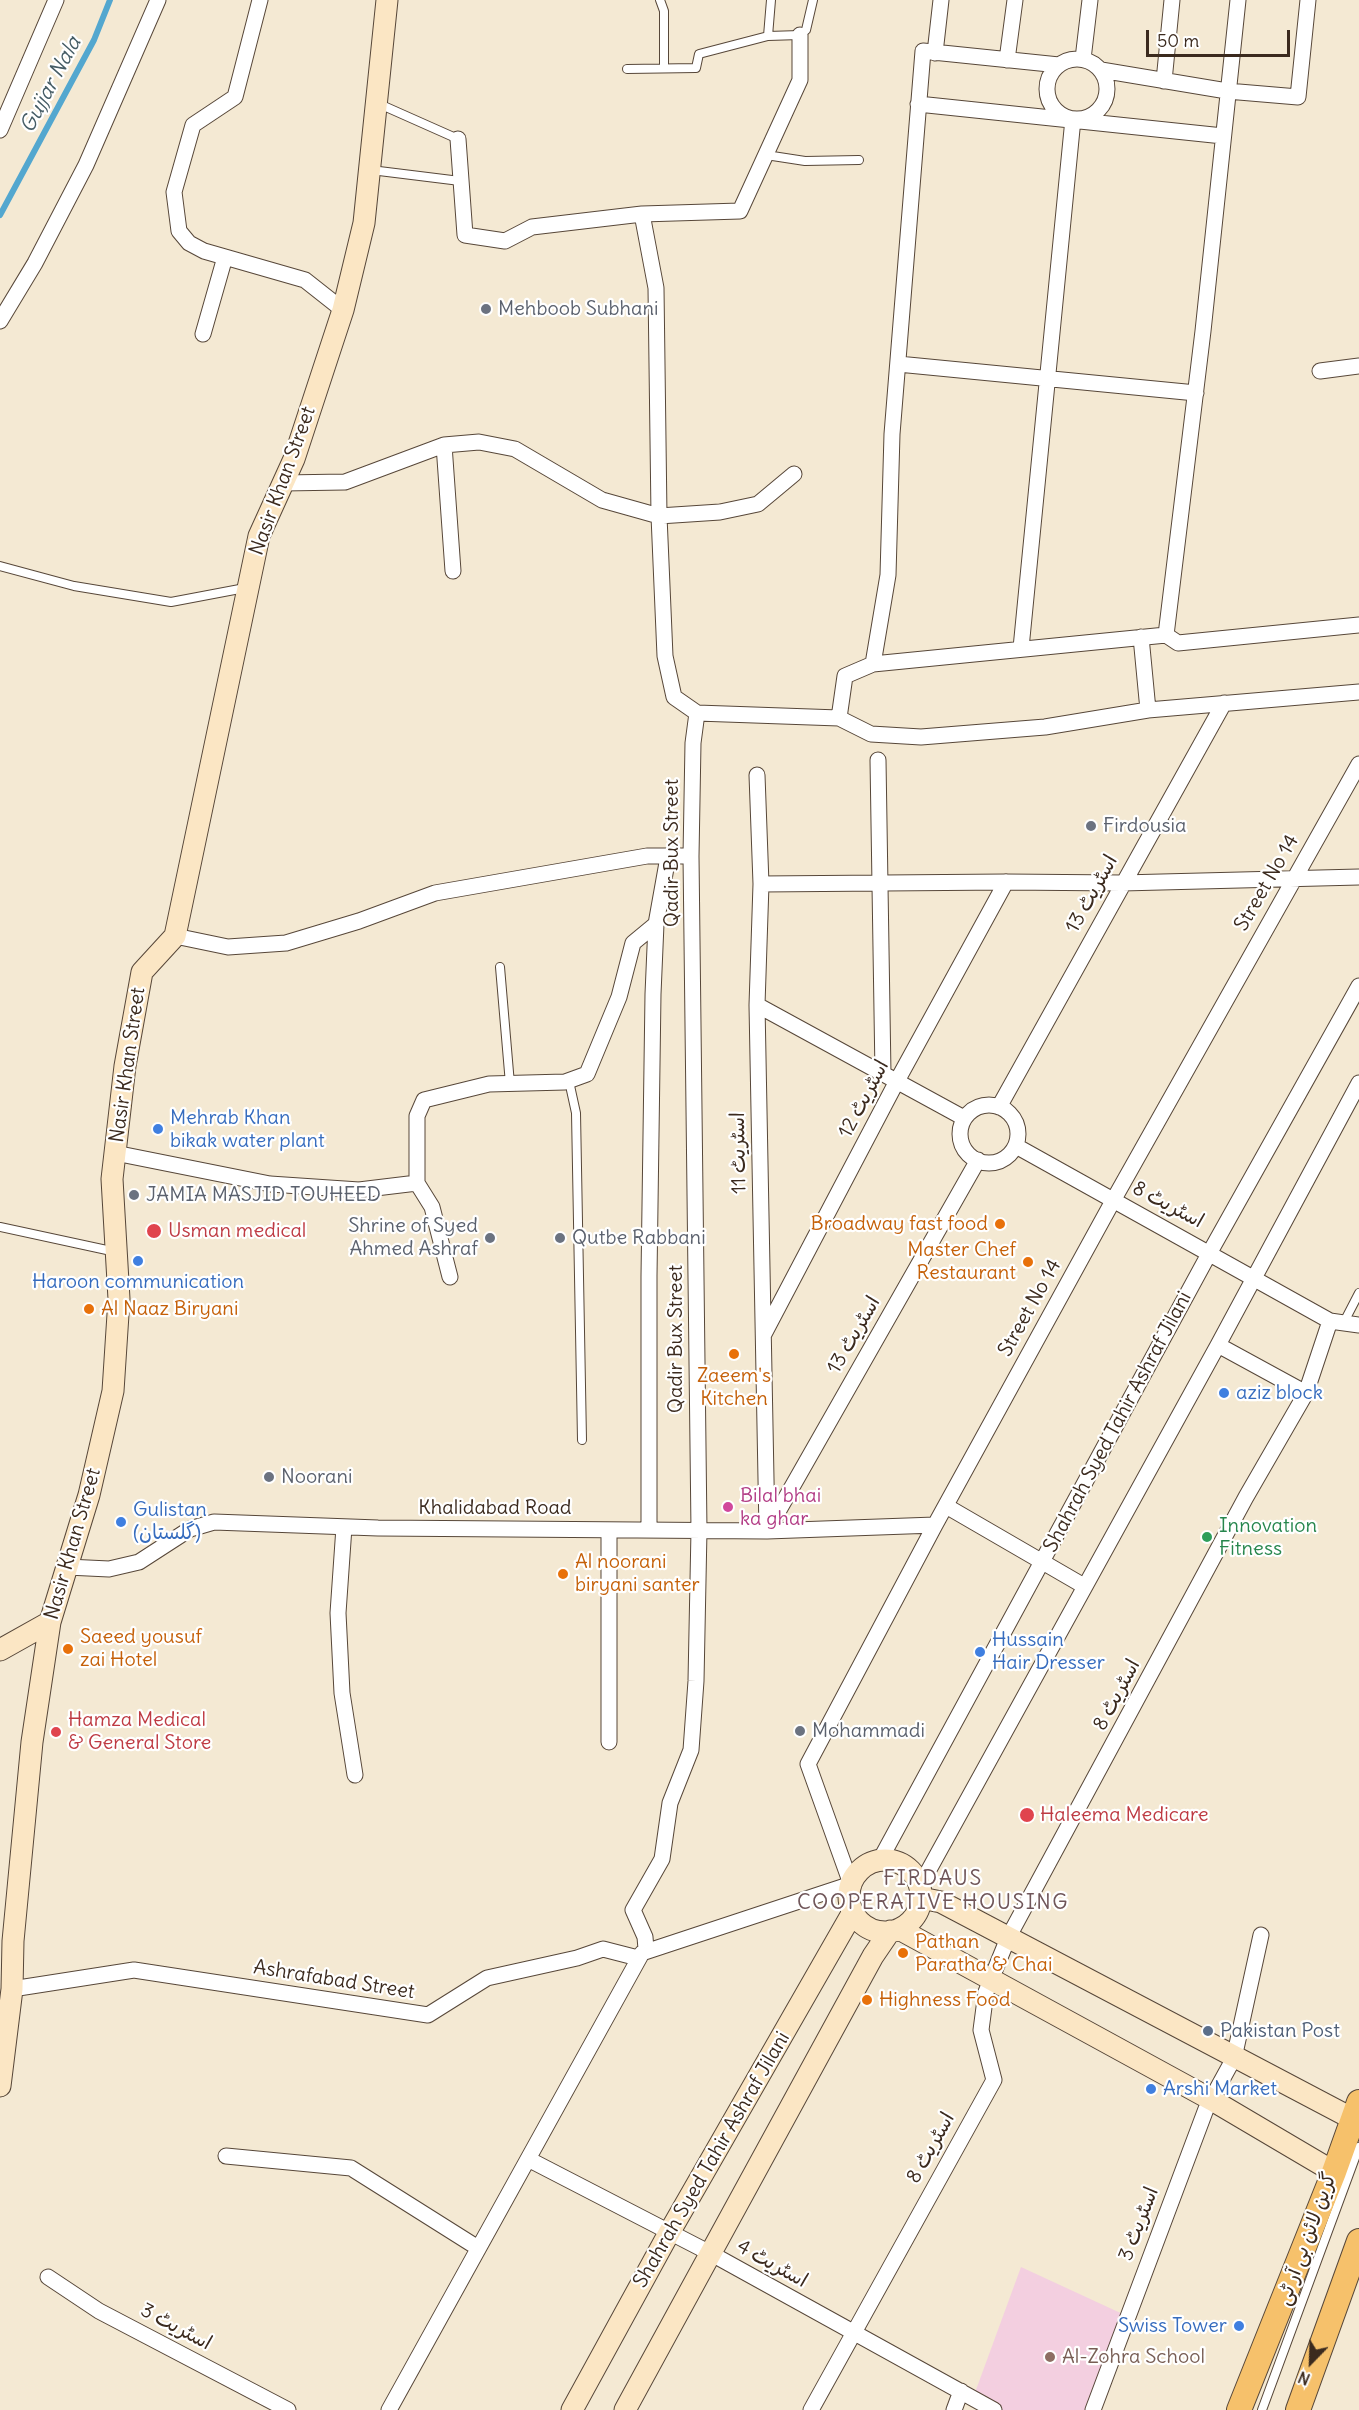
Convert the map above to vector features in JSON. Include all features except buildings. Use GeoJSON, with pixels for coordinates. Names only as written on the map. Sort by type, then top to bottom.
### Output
{"type":"FeatureCollection","features":[{"type":"Feature","properties":{"kind":"main road"},"geometry":{"type":"LineString","coordinates":[[1239,2410],[1356,2111]]}},
{"type":"Feature","properties":{"kind":"main road"},"geometry":{"type":"LineString","coordinates":[[1298,2410],[1359,2241]]}},
{"type":"Feature","properties":{"kind":"street"},"geometry":{"type":"LineString","coordinates":[[0,130],[56,0]]}},
{"type":"Feature","properties":{"kind":"street"},"geometry":{"type":"LineString","coordinates":[[0,321],[35,263],[86,165],[158,0]]}},
{"type":"Feature","properties":{"kind":"street"},"geometry":{"type":"LineString","coordinates":[[260,0],[234,97],[193,125],[174,192],[178,231],[189,243],[225,257],[305,280],[343,310]]}},
{"type":"Feature","properties":{"kind":"street","name":"Nasir Khan Street"},"geometry":{"type":"LineString","coordinates":[[0,2086],[12,1989],[13,1941],[32,1742],[50,1622],[89,1495],[113,1391],[118,1299],[112,1179],[125,1066],[142,972],[175,936],[259,536],[294,459],[343,310],[364,223],[387,0]]}},
{"type":"Feature","properties":{"kind":"street"},"geometry":{"type":"LineString","coordinates":[[935,53],[941,0]]}},
{"type":"Feature","properties":{"kind":"street"},"geometry":{"type":"LineString","coordinates":[[1007,60],[1015,0]]}},
{"type":"Feature","properties":{"kind":"street"},"geometry":{"type":"LineString","coordinates":[[1083,59],[1090,0]]}},
{"type":"Feature","properties":{"kind":"street"},"geometry":{"type":"LineString","coordinates":[[1164,81],[1172,0]]}},
{"type":"Feature","properties":{"kind":"street"},"geometry":{"type":"LineString","coordinates":[[1166,635],[1196,393],[1238,0]]}},
{"type":"Feature","properties":{"kind":"street"},"geometry":{"type":"LineString","coordinates":[[1101,70],[1107,90],[1102,106],[1085,118],[1073,119],[1062,115],[1048,100],[1047,82],[1059,65],[1068,60],[1083,59],[1101,70],[1227,91],[1298,97],[1308,0]]}},
{"type":"Feature","properties":{"kind":"street"},"geometry":{"type":"LineString","coordinates":[[458,139],[465,235],[505,241],[532,227],[642,214],[740,211],[800,80],[800,35]]}},
{"type":"Feature","properties":{"kind":"street"},"geometry":{"type":"LineString","coordinates":[[873,664],[888,575],[898,364],[923,51],[1059,65]]}},
{"type":"Feature","properties":{"kind":"street"},"geometry":{"type":"LineString","coordinates":[[918,104],[1224,136]]}},
{"type":"Feature","properties":{"kind":"street"},"geometry":{"type":"LineString","coordinates":[[1021,648],[1073,119]]}},
{"type":"Feature","properties":{"kind":"street"},"geometry":{"type":"LineString","coordinates":[[642,214],[656,288],[659,516],[665,656],[674,697],[697,713],[838,718],[871,734],[921,737],[1045,727],[1148,710],[1359,692]]}},
{"type":"Feature","properties":{"kind":"street"},"geometry":{"type":"LineString","coordinates":[[203,334],[225,257]]}},
{"type":"Feature","properties":{"kind":"street"},"geometry":{"type":"LineString","coordinates":[[898,364],[1196,393]]}},
{"type":"Feature","properties":{"kind":"street"},"geometry":{"type":"LineString","coordinates":[[1320,371],[1359,366]]}},
{"type":"Feature","properties":{"kind":"street"},"geometry":{"type":"LineString","coordinates":[[282,483],[345,482],[444,446],[479,442],[515,449],[602,500],[659,516],[720,512],[758,504],[794,474]]}},
{"type":"Feature","properties":{"kind":"street"},"geometry":{"type":"LineString","coordinates":[[444,446],[453,571]]}},
{"type":"Feature","properties":{"kind":"street"},"geometry":{"type":"LineString","coordinates":[[838,718],[845,676],[873,664],[1141,637],[1166,635],[1178,643],[1359,625]]}},
{"type":"Feature","properties":{"kind":"street"},"geometry":{"type":"LineString","coordinates":[[1141,637],[1148,710]]}},
{"type":"Feature","properties":{"kind":"street","name":"اسٹریٹ 13"},"geometry":{"type":"LineString","coordinates":[[999,1107],[1224,703]]}},
{"type":"Feature","properties":{"kind":"street","name":"Qadir Bux Street"},"geometry":{"type":"LineString","coordinates":[[642,1954],[645,1937],[633,1910],[662,1859],[670,1803],[691,1750],[696,1681],[699,1530],[691,856],[693,743],[697,713]]}},
{"type":"Feature","properties":{"kind":"street"},"geometry":{"type":"LineString","coordinates":[[878,760],[883,1074]]}},
{"type":"Feature","properties":{"kind":"street","name":"Street No 14"},"geometry":{"type":"LineString","coordinates":[[851,1884],[808,1764],[935,1525],[1114,1199],[1359,764]]}},
{"type":"Feature","properties":{"kind":"street","name":"اسٹریٹ 11"},"geometry":{"type":"LineString","coordinates":[[757,775],[761,884],[757,1005],[767,1531]]}},
{"type":"Feature","properties":{"kind":"street"},"geometry":{"type":"LineString","coordinates":[[175,936],[228,947],[286,943],[359,921],[435,892],[647,856],[691,856]]}},
{"type":"Feature","properties":{"kind":"street"},"geometry":{"type":"LineString","coordinates":[[649,1530],[649,1264],[653,994],[656,924],[668,856]]}},
{"type":"Feature","properties":{"kind":"street"},"geometry":{"type":"LineString","coordinates":[[761,884],[1122,883],[1359,877]]}},
{"type":"Feature","properties":{"kind":"street","name":"اسٹریٹ 12"},"geometry":{"type":"LineString","coordinates":[[763,1337],[897,1081],[1006,882]]}},
{"type":"Feature","properties":{"kind":"street"},"geometry":{"type":"LineString","coordinates":[[450,1276],[432,1207],[417,1183],[417,1116],[423,1100],[489,1084],[569,1080],[587,1074],[619,997],[633,943],[656,924]]}},
{"type":"Feature","properties":{"kind":"street","name":"Shahrah Syed Tahir Ashraf Jilani"},"geometry":{"type":"LineString","coordinates":[[880,1860],[1210,1252],[1359,986]]}},
{"type":"Feature","properties":{"kind":"street"},"geometry":{"type":"LineString","coordinates":[[757,1005],[964,1118]]}},
{"type":"Feature","properties":{"kind":"street"},"geometry":{"type":"LineString","coordinates":[[1356,2111],[1234,2058],[921,1892],[905,1866],[893,1861],[880,1860],[867,1865],[857,1873],[851,1884],[850,1900],[853,1912],[866,1926],[877,1931],[894,1930],[909,1923],[917,1913],[921,1892],[1084,1586],[1218,1345],[1252,1278],[1359,1083]]}},
{"type":"Feature","properties":{"kind":"street"},"geometry":{"type":"LineString","coordinates":[[986,1105],[999,1107],[1011,1115],[1017,1123],[1019,1133],[1016,1146],[1002,1160],[988,1163],[978,1160],[964,1148],[961,1139],[964,1118],[976,1108],[986,1105]]}},
{"type":"Feature","properties":{"kind":"street","name":"اسٹریٹ 8"},"geometry":{"type":"LineString","coordinates":[[811,2410],[852,2332],[994,2080],[981,2030],[986,1992],[1008,1938],[1344,1323],[1252,1278],[1210,1252],[1016,1146]]}},
{"type":"Feature","properties":{"kind":"street"},"geometry":{"type":"LineString","coordinates":[[115,1153],[270,1184],[359,1190],[417,1183]]}},
{"type":"Feature","properties":{"kind":"street","name":"اسٹریٹ 13"},"geometry":{"type":"LineString","coordinates":[[767,1531],[978,1160]]}},
{"type":"Feature","properties":{"kind":"street"},"geometry":{"type":"LineString","coordinates":[[1218,1345],[1306,1393]]}},
{"type":"Feature","properties":{"kind":"street"},"geometry":{"type":"LineString","coordinates":[[946,1506],[1084,1586]]}},
{"type":"Feature","properties":{"kind":"street","name":"Khalidabad Road"},"geometry":{"type":"LineString","coordinates":[[67,1567],[109,1569],[139,1562],[190,1529],[214,1522],[344,1527],[767,1531],[935,1525]]}},
{"type":"Feature","properties":{"kind":"street"},"geometry":{"type":"LineString","coordinates":[[344,1527],[338,1613],[342,1693],[355,1775]]}},
{"type":"Feature","properties":{"kind":"street"},"geometry":{"type":"LineString","coordinates":[[609,1530],[609,1742]]}},
{"type":"Feature","properties":{"kind":"street"},"geometry":{"type":"LineString","coordinates":[[0,1650],[50,1622]]}},
{"type":"Feature","properties":{"kind":"street"},"geometry":{"type":"LineString","coordinates":[[389,2410],[642,1954],[851,1884]]}},
{"type":"Feature","properties":{"kind":"street","name":"Shahrah Syed Tahir Ashraf Jilani"},"geometry":{"type":"LineString","coordinates":[[572,2410],[669,2233],[853,1912]]}},
{"type":"Feature","properties":{"kind":"street"},"geometry":{"type":"LineString","coordinates":[[894,1930],[1212,2100],[1334,2172]]}},
{"type":"Feature","properties":{"kind":"street","name":"Shahrah Syed Tahir Ashraf Jilani"},"geometry":{"type":"LineString","coordinates":[[625,2410],[873,1956],[894,1930]]}},
{"type":"Feature","properties":{"kind":"street","name":"اسٹریٹ 3"},"geometry":{"type":"LineString","coordinates":[[1093,2410],[1130,2307],[1212,2100],[1234,2058],[1262,1935]]}},
{"type":"Feature","properties":{"kind":"street","name":"Ashrafabad Street"},"geometry":{"type":"LineString","coordinates":[[12,1989],[134,1970],[428,2015],[487,1978],[577,1958],[603,1949],[642,1954]]}},
{"type":"Feature","properties":{"kind":"street"},"geometry":{"type":"LineString","coordinates":[[226,2156],[351,2168],[478,2248]]}},
{"type":"Feature","properties":{"kind":"street","name":"اسٹریٹ 4"},"geometry":{"type":"LineString","coordinates":[[528,2158],[710,2253],[994,2410]]}},
{"type":"Feature","properties":{"kind":"street","name":"اسٹریٹ 3"},"geometry":{"type":"LineString","coordinates":[[48,2277],[99,2311],[288,2410]]}},
{"type":"Feature","properties":{"kind":"street"},"geometry":{"type":"LineString","coordinates":[[954,2410],[961,2391]]}},
{"type":"Feature","properties":{"kind":"lane"},"geometry":{"type":"LineString","coordinates":[[660,0],[664,10],[664,68]]}},
{"type":"Feature","properties":{"kind":"lane"},"geometry":{"type":"LineString","coordinates":[[768,36],[771,0]]}},
{"type":"Feature","properties":{"kind":"lane"},"geometry":{"type":"LineString","coordinates":[[627,69],[696,68],[699,54],[768,36],[800,35],[806,30],[813,0]]}},
{"type":"Feature","properties":{"kind":"lane"},"geometry":{"type":"LineString","coordinates":[[376,103],[458,139]]}},
{"type":"Feature","properties":{"kind":"lane"},"geometry":{"type":"LineString","coordinates":[[766,155],[805,161],[859,160]]}},
{"type":"Feature","properties":{"kind":"lane"},"geometry":{"type":"LineString","coordinates":[[369,170],[460,181]]}},
{"type":"Feature","properties":{"kind":"lane"},"geometry":{"type":"LineString","coordinates":[[0,566],[74,586],[171,602],[248,587]]}},
{"type":"Feature","properties":{"kind":"lane"},"geometry":{"type":"LineString","coordinates":[[500,967],[510,1084]]}},
{"type":"Feature","properties":{"kind":"lane"},"geometry":{"type":"LineString","coordinates":[[569,1080],[576,1113],[582,1440]]}},
{"type":"Feature","properties":{"kind":"lane"},"geometry":{"type":"LineString","coordinates":[[0,1227],[116,1252]]}},
{"type":"Feature","properties":{"kind":"lane"},"geometry":{"type":"LineString","coordinates":[[1344,1323],[1359,1293]]}},
{"type":"Feature","properties":{"kind":"lane","name":"گرین لائن بی آر ٹی"},"geometry":{"type":"LineString","coordinates":[[1262,2410],[1359,2147]]}},
{"type":"Feature","properties":{"kind":"shaded area","name":"Al-Zohra School"},"geometry":{"type":"Polygon","coordinates":[[[1021,2267],[1127,2316],[1093,2410],[994,2410],[973,2398],[1021,2267]]]}},
{"type":"Feature","properties":{"kind":"waterway","name":"Gujjar Nala"},"geometry":{"type":"LineString","coordinates":[[0,215],[94,40],[110,0]]}},
{"type":"Feature","properties":{"kind":"place","name":"Mehboob Subhani"},"geometry":{"type":"Point","coordinates":[486,309]}},
{"type":"Feature","properties":{"kind":"place","name":"Firdousia"},"geometry":{"type":"Point","coordinates":[1091,826]}},
{"type":"Feature","properties":{"kind":"place","name":"Mehrab Khan bikak water plant"},"geometry":{"type":"Point","coordinates":[158,1129]}},
{"type":"Feature","properties":{"kind":"place","name":"JAMIA MASJID TOUHEED"},"geometry":{"type":"Point","coordinates":[134,1195]}},
{"type":"Feature","properties":{"kind":"place","name":"Broadway fast food"},"geometry":{"type":"Point","coordinates":[1000,1224]}},
{"type":"Feature","properties":{"kind":"place","name":"Usman medical"},"geometry":{"type":"Point","coordinates":[154,1231]}},
{"type":"Feature","properties":{"kind":"place","name":"Shrine of Syed Ahmed Ashraf"},"geometry":{"type":"Point","coordinates":[490,1238]}},
{"type":"Feature","properties":{"kind":"place","name":"Qutbe Rabbani"},"geometry":{"type":"Point","coordinates":[560,1238]}},
{"type":"Feature","properties":{"kind":"place","name":"Haroon communication"},"geometry":{"type":"Point","coordinates":[138,1261]}},
{"type":"Feature","properties":{"kind":"place","name":"Master Chef Restaurant"},"geometry":{"type":"Point","coordinates":[1028,1262]}},
{"type":"Feature","properties":{"kind":"place","name":"Al Naaz Biryani"},"geometry":{"type":"Point","coordinates":[89,1309]}},
{"type":"Feature","properties":{"kind":"place","name":"Zaeem's Kitchen"},"geometry":{"type":"Point","coordinates":[734,1354]}},
{"type":"Feature","properties":{"kind":"place","name":"aziz block"},"geometry":{"type":"Point","coordinates":[1224,1393]}},
{"type":"Feature","properties":{"kind":"place","name":"Noorani"},"geometry":{"type":"Point","coordinates":[269,1477]}},
{"type":"Feature","properties":{"kind":"place","name":"Bilal bhai ka ghar"},"geometry":{"type":"Point","coordinates":[728,1507]}},
{"type":"Feature","properties":{"kind":"place","name":"Gulistan (گلستان)"},"geometry":{"type":"Point","coordinates":[121,1522]}},
{"type":"Feature","properties":{"kind":"place","name":"Innovation Fitness"},"geometry":{"type":"Point","coordinates":[1207,1537]}},
{"type":"Feature","properties":{"kind":"place","name":"Al noorani biryani santer"},"geometry":{"type":"Point","coordinates":[563,1574]}},
{"type":"Feature","properties":{"kind":"place","name":"Saeed yousuf zai Hotel"},"geometry":{"type":"Point","coordinates":[68,1649]}},
{"type":"Feature","properties":{"kind":"place","name":"Hussain Hair Dresser"},"geometry":{"type":"Point","coordinates":[980,1652]}},
{"type":"Feature","properties":{"kind":"place","name":"Mohammadi"},"geometry":{"type":"Point","coordinates":[800,1731]}},
{"type":"Feature","properties":{"kind":"place","name":"Hamza Medical & General Store"},"geometry":{"type":"Point","coordinates":[56,1732]}},
{"type":"Feature","properties":{"kind":"place","name":"Haleema Medicare"},"geometry":{"type":"Point","coordinates":[1027,1815]}},
{"type":"Feature","properties":{"kind":"place","name":"Pathan Paratha & Chai"},"geometry":{"type":"Point","coordinates":[903,1953]}},
{"type":"Feature","properties":{"kind":"place","name":"Highness Food"},"geometry":{"type":"Point","coordinates":[867,2000]}},
{"type":"Feature","properties":{"kind":"place","name":"Pakistan Post"},"geometry":{"type":"Point","coordinates":[1208,2031]}},
{"type":"Feature","properties":{"kind":"place","name":"Arshi Market"},"geometry":{"type":"Point","coordinates":[1151,2089]}},
{"type":"Feature","properties":{"kind":"place","name":"Swiss Tower"},"geometry":{"type":"Point","coordinates":[1239,2326]}},
{"type":"Feature","properties":{"kind":"place","name":"Al-Zohra School"},"geometry":{"type":"Point","coordinates":[1050,2357]}},
{"type":"Feature","properties":{"kind":"district","name":"FIRDAUS COOPERATIVE HOUSING"},"geometry":{"type":"Point","coordinates":[933,1891]}}]}
